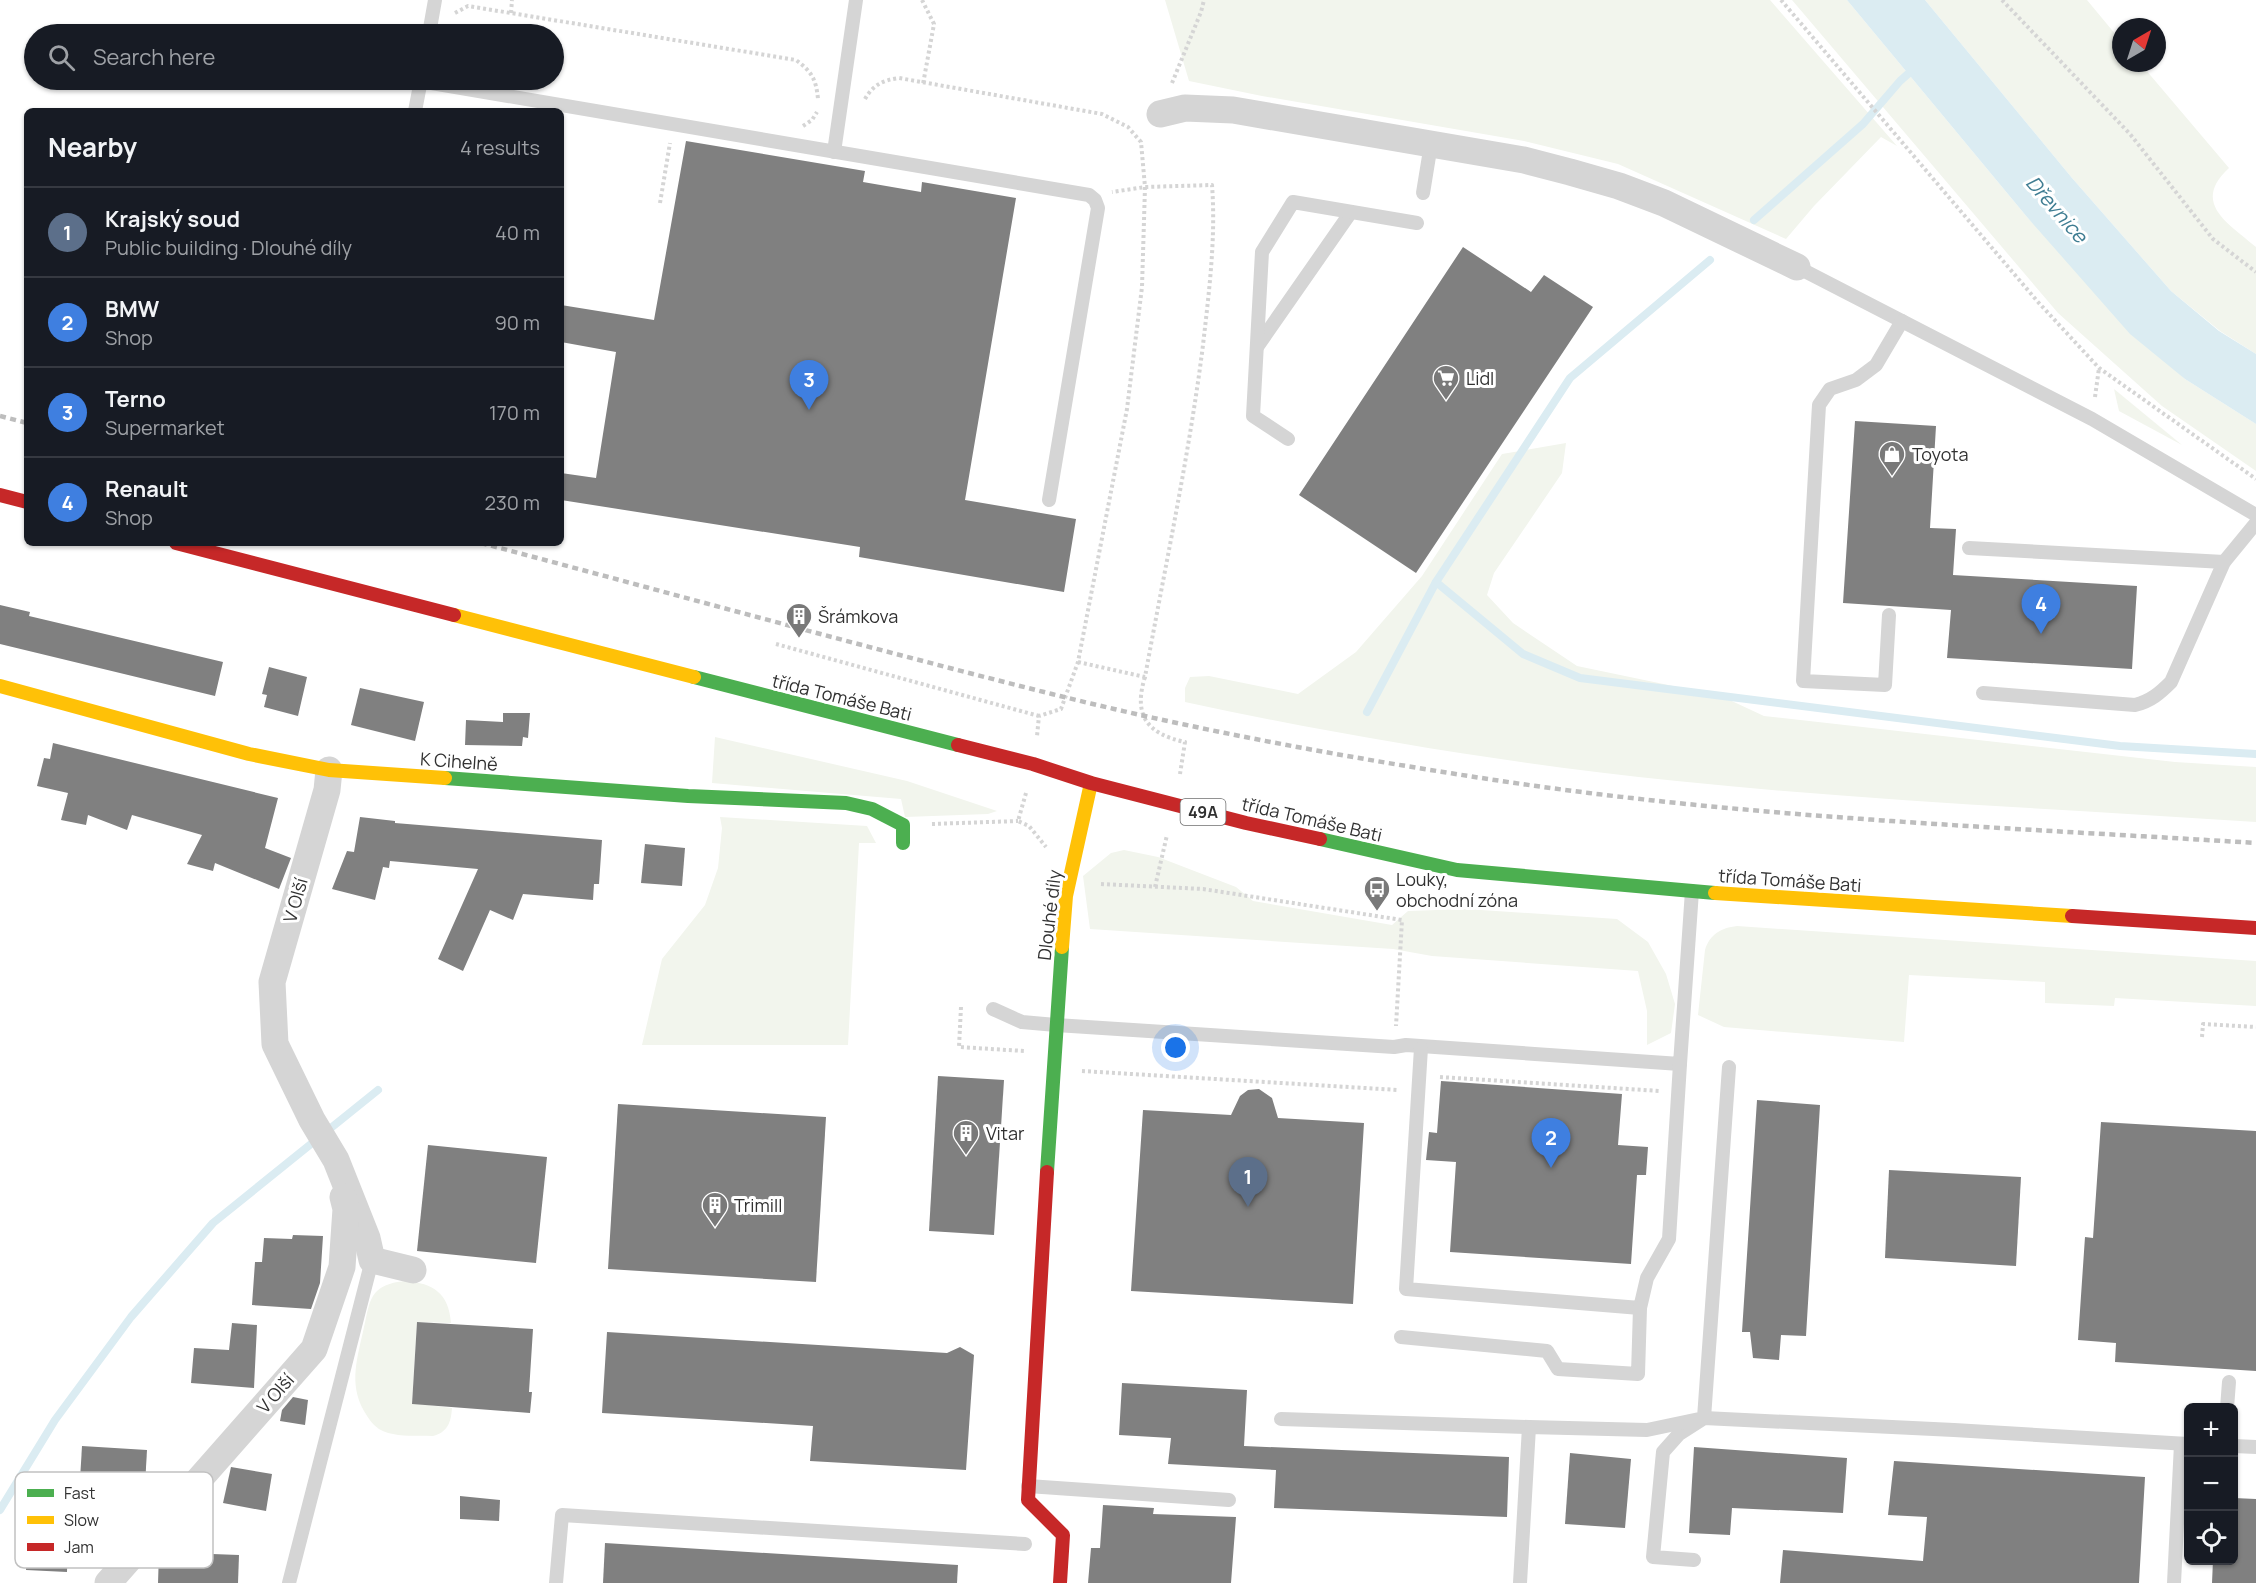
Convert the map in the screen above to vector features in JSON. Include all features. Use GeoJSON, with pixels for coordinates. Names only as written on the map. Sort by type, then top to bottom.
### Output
{"type":"FeatureCollection","features":[{"type":"Feature","properties":{"kind":"main road"},"geometry":{"type":"LineString","coordinates":[[0,495],[24,501]]}},
{"type":"Feature","properties":{"kind":"main road","name":"třída Tomáše Bati"},"geometry":{"type":"LineString","coordinates":[[188,546],[1033,764],[1091,783],[1246,823],[1456,870],[1692,891],[2256,927]]}},
{"type":"Feature","properties":{"kind":"main road","name":"K Cihelně"},"geometry":{"type":"LineString","coordinates":[[0,686],[249,754],[328,770],[688,796],[846,803],[872,809],[903,825]]}},
{"type":"Feature","properties":{"kind":"main road","name":"Dlouhé díly"},"geometry":{"type":"LineString","coordinates":[[1028,1493],[1066,896],[1091,783]]}},
{"type":"Feature","properties":{"kind":"main road"},"geometry":{"type":"LineString","coordinates":[[903,825],[903,843]]}},
{"type":"Feature","properties":{"kind":"main road"},"geometry":{"type":"LineString","coordinates":[[1028,1493],[1063,1535],[1060,1583]]}},
{"type":"Feature","properties":{"kind":"street"},"geometry":{"type":"LineString","coordinates":[[1160,114],[1185,108],[1233,110],[1524,160],[1619,186],[1664,203],[1797,267]]}},
{"type":"Feature","properties":{"kind":"street","name":"V Olší"},"geometry":{"type":"LineString","coordinates":[[328,770],[327,790],[272,982],[275,1044],[312,1120],[336,1161],[367,1238],[372,1260]]}},
{"type":"Feature","properties":{"kind":"street","name":"V Olší"},"geometry":{"type":"LineString","coordinates":[[206,1472],[314,1349],[342,1267],[346,1209],[336,1161]]}},
{"type":"Feature","properties":{"kind":"street"},"geometry":{"type":"LineString","coordinates":[[372,1260],[413,1270]]}},
{"type":"Feature","properties":{"kind":"street","name":"V Olší"},"geometry":{"type":"LineString","coordinates":[[108,1583],[121,1568]]}},
{"type":"Feature","properties":{"kind":"lane"},"geometry":{"type":"LineString","coordinates":[[431,24],[435,0]]}},
{"type":"Feature","properties":{"kind":"lane"},"geometry":{"type":"LineString","coordinates":[[834,152],[856,0]]}},
{"type":"Feature","properties":{"kind":"lane"},"geometry":{"type":"LineString","coordinates":[[415,108],[418,90]]}},
{"type":"Feature","properties":{"kind":"lane"},"geometry":{"type":"LineString","coordinates":[[478,90],[1089,195],[1095,200],[1098,208],[1049,500]]}},
{"type":"Feature","properties":{"kind":"lane"},"geometry":{"type":"LineString","coordinates":[[1423,194],[1431,144]]}},
{"type":"Feature","properties":{"kind":"lane"},"geometry":{"type":"LineString","coordinates":[[1288,439],[1253,416],[1262,252],[1293,202],[1417,223]]}},
{"type":"Feature","properties":{"kind":"lane"},"geometry":{"type":"LineString","coordinates":[[1257,348],[1351,212]]}},
{"type":"Feature","properties":{"kind":"lane"},"geometry":{"type":"LineString","coordinates":[[1797,267],[2092,418],[2256,515]]}},
{"type":"Feature","properties":{"kind":"lane"},"geometry":{"type":"LineString","coordinates":[[1889,615],[1885,685],[1803,681],[1819,405],[1830,389],[1856,380],[1876,365],[1902,321]]}},
{"type":"Feature","properties":{"kind":"lane"},"geometry":{"type":"LineString","coordinates":[[1983,693],[2135,705],[2147,702],[2171,682],[2224,562],[2256,523]]}},
{"type":"Feature","properties":{"kind":"lane"},"geometry":{"type":"LineString","coordinates":[[1969,548],[2224,562]]}},
{"type":"Feature","properties":{"kind":"lane"},"geometry":{"type":"LineString","coordinates":[[1401,1337],[1546,1351],[1558,1369],[1638,1374],[1640,1308],[1647,1278],[1669,1239],[1692,891]]}},
{"type":"Feature","properties":{"kind":"lane"},"geometry":{"type":"LineString","coordinates":[[993,1010],[1022,1022],[1056,1025],[1394,1047],[1406,1045],[1421,1048],[1680,1064]]}},
{"type":"Feature","properties":{"kind":"lane"},"geometry":{"type":"LineString","coordinates":[[1421,1048],[1406,1289],[1640,1308]]}},
{"type":"Feature","properties":{"kind":"lane"},"geometry":{"type":"LineString","coordinates":[[1704,1419],[1729,1067]]}},
{"type":"Feature","properties":{"kind":"lane"},"geometry":{"type":"LineString","coordinates":[[289,1583],[372,1260]]}},
{"type":"Feature","properties":{"kind":"lane"},"geometry":{"type":"LineString","coordinates":[[2228,1403],[2229,1382]]}},
{"type":"Feature","properties":{"kind":"lane"},"geometry":{"type":"LineString","coordinates":[[1281,1419],[1647,1430],[1704,1419],[1942,1429],[2184,1444]]}},
{"type":"Feature","properties":{"kind":"lane"},"geometry":{"type":"LineString","coordinates":[[1694,1560],[1653,1557],[1662,1452],[1679,1434],[1704,1419]]}},
{"type":"Feature","properties":{"kind":"lane"},"geometry":{"type":"LineString","coordinates":[[1520,1583],[1529,1427]]}},
{"type":"Feature","properties":{"kind":"lane"},"geometry":{"type":"LineString","coordinates":[[2238,1446],[2256,1447]]}},
{"type":"Feature","properties":{"kind":"lane"},"geometry":{"type":"LineString","coordinates":[[2174,1583],[2184,1457]]}},
{"type":"Feature","properties":{"kind":"lane"},"geometry":{"type":"LineString","coordinates":[[1028,1493],[1229,1500]]}},
{"type":"Feature","properties":{"kind":"lane"},"geometry":{"type":"LineString","coordinates":[[556,1583],[562,1515],[1025,1544]]}},
{"type":"Feature","properties":{"kind":"path"},"geometry":{"type":"LineString","coordinates":[[510,13],[512,0]]}},
{"type":"Feature","properties":{"kind":"path"},"geometry":{"type":"LineString","coordinates":[[922,0],[934,24],[923,84]]}},
{"type":"Feature","properties":{"kind":"path"},"geometry":{"type":"LineString","coordinates":[[1160,114],[1204,0]]}},
{"type":"Feature","properties":{"kind":"path"},"geometry":{"type":"LineString","coordinates":[[1781,0],[2038,303],[2099,368],[2256,479]]}},
{"type":"Feature","properties":{"kind":"path"},"geometry":{"type":"LineString","coordinates":[[2002,0],[2130,134],[2213,240],[2256,272]]}},
{"type":"Feature","properties":{"kind":"path"},"geometry":{"type":"LineString","coordinates":[[449,20],[461,8],[468,6],[796,60],[809,70],[815,80],[819,104],[812,120],[802,126],[794,127],[791,144]]}},
{"type":"Feature","properties":{"kind":"path"},"geometry":{"type":"LineString","coordinates":[[776,644],[1039,716],[1061,709],[1078,663],[1127,409],[1142,287],[1145,187],[1141,142],[1128,127],[1102,114],[899,78],[875,85],[863,104]]}},
{"type":"Feature","properties":{"kind":"path"},"geometry":{"type":"LineString","coordinates":[[660,203],[673,124]]}},
{"type":"Feature","properties":{"kind":"path"},"geometry":{"type":"LineString","coordinates":[[1078,663],[1145,677],[1195,410],[1209,296],[1214,206],[1212,185],[1145,187],[1106,194],[1095,200]]}},
{"type":"Feature","properties":{"kind":"path"},"geometry":{"type":"LineString","coordinates":[[2092,418],[2099,368]]}},
{"type":"Feature","properties":{"kind":"path"},"geometry":{"type":"LineString","coordinates":[[1018,821],[1033,764],[1039,716]]}},
{"type":"Feature","properties":{"kind":"path"},"geometry":{"type":"LineString","coordinates":[[903,825],[1018,821],[1036,832],[1047,848],[1048,855]]}},
{"type":"Feature","properties":{"kind":"path"},"geometry":{"type":"LineString","coordinates":[[1070,878],[1090,884],[1203,889],[1402,921],[1394,1047]]}},
{"type":"Feature","properties":{"kind":"path"},"geometry":{"type":"LineString","coordinates":[[961,1007],[959,1047],[1055,1053]]}},
{"type":"Feature","properties":{"kind":"path"},"geometry":{"type":"LineString","coordinates":[[2202,1037],[2203,1024],[2256,1027]]}},
{"type":"Feature","properties":{"kind":"shaded area"},"geometry":{"type":"Polygon","coordinates":[[[1165,0],[1770,0],[1897,146],[1881,137],[1814,206],[1786,239],[1618,164],[1524,141],[1262,96],[1189,81],[1165,0]]]}},
{"type":"Feature","properties":{"kind":"shaded area"},"geometry":{"type":"Polygon","coordinates":[[[1792,0],[1847,0],[2027,217],[2185,379],[2256,424],[2256,471],[2162,406],[2058,313],[1792,0]]]}},
{"type":"Feature","properties":{"kind":"shaded area"},"geometry":{"type":"Polygon","coordinates":[[[1925,0],[2087,0],[2112,30],[2112,72],[2148,72],[2229,168],[2218,180],[2213,192],[2213,202],[2225,221],[2256,247],[2256,354],[2220,331],[2171,291],[2072,178],[1925,0]]]}},
{"type":"Feature","properties":{"kind":"shaded area"},"geometry":{"type":"Polygon","coordinates":[[[2114,389],[2182,445],[2119,411],[2114,389]]]}},
{"type":"Feature","properties":{"kind":"shaded area"},"geometry":{"type":"Polygon","coordinates":[[[1566,443],[1562,473],[1494,573],[1487,595],[1513,623],[1577,666],[1721,696],[1764,716],[2175,762],[2256,767],[2256,822],[1821,794],[1677,781],[1430,748],[1307,727],[1185,702],[1185,688],[1190,677],[1209,676],[1298,694],[1356,652],[1422,576],[1502,454],[1566,443]]]}},
{"type":"Feature","properties":{"kind":"shaded area"},"geometry":{"type":"Polygon","coordinates":[[[715,737],[907,781],[997,811],[988,814],[905,817],[901,799],[712,783],[715,737]]]}},
{"type":"Feature","properties":{"kind":"shaded area"},"geometry":{"type":"Polygon","coordinates":[[[720,817],[867,826],[876,843],[859,843],[848,1045],[642,1045],[662,959],[705,905],[718,868],[722,828],[720,817]]]}},
{"type":"Feature","properties":{"kind":"shaded area"},"geometry":{"type":"Polygon","coordinates":[[[1124,850],[1158,857],[1236,887],[1253,901],[1392,925],[1408,911],[1466,909],[1617,919],[1648,942],[1666,974],[1675,1004],[1671,1033],[1647,1045],[1647,1011],[1638,971],[1432,956],[1393,949],[1090,929],[1083,876],[1111,853],[1124,850]]]}},
{"type":"Feature","properties":{"kind":"shaded area"},"geometry":{"type":"Polygon","coordinates":[[[1737,926],[2256,961],[2256,1006],[2115,998],[2114,1006],[2045,1003],[2045,982],[1909,975],[1904,1042],[1724,1027],[1698,1015],[1705,950],[1717,933],[1737,926]]]}},
{"type":"Feature","properties":{"kind":"shaded area"},"geometry":{"type":"Polygon","coordinates":[[[405,1281],[424,1284],[438,1292],[447,1304],[450,1313],[451,1323],[417,1322],[412,1403],[452,1408],[448,1426],[433,1436],[398,1435],[379,1429],[364,1411],[356,1390],[357,1359],[371,1300],[382,1287],[405,1281]]]}},
{"type":"Feature","properties":{"kind":"water","name":"Dřevnice"},"geometry":{"type":"Polygon","coordinates":[[[1847,0],[1925,0],[2072,178],[2171,291],[2219,331],[2256,354],[2256,424],[2185,379],[2130,334],[2027,217],[1847,0]]]}},
{"type":"Feature","properties":{"kind":"building"},"geometry":{"type":"Polygon","coordinates":[[[686,141],[865,171],[863,182],[921,192],[922,182],[1016,198],[965,500],[1076,519],[1064,592],[859,557],[860,547],[564,500],[564,473],[596,478],[616,352],[564,343],[564,305],[654,320],[686,141]]]}},
{"type":"Feature","properties":{"kind":"building","name":"Lidl"},"geometry":{"type":"Polygon","coordinates":[[[1463,247],[1531,292],[1544,275],[1593,307],[1416,573],[1299,495],[1463,247]]]}},
{"type":"Feature","properties":{"kind":"building"},"geometry":{"type":"Polygon","coordinates":[[[1855,421],[1936,426],[1930,528],[1956,529],[1953,575],[2137,586],[2132,669],[1947,658],[1951,610],[1843,603],[1855,421]]]}},
{"type":"Feature","properties":{"kind":"building"},"geometry":{"type":"Polygon","coordinates":[[[0,605],[30,612],[29,616],[223,662],[215,696],[0,644],[0,605]]]}},
{"type":"Feature","properties":{"kind":"building"},"geometry":{"type":"Polygon","coordinates":[[[269,667],[307,677],[298,716],[264,707],[267,695],[262,694],[269,667]]]}},
{"type":"Feature","properties":{"kind":"building"},"geometry":{"type":"Polygon","coordinates":[[[360,688],[424,702],[415,741],[351,725],[360,688]]]}},
{"type":"Feature","properties":{"kind":"building"},"geometry":{"type":"Polygon","coordinates":[[[503,713],[530,713],[528,738],[523,737],[522,746],[465,745],[466,720],[503,722],[503,713]]]}},
{"type":"Feature","properties":{"kind":"building"},"geometry":{"type":"Polygon","coordinates":[[[53,743],[278,798],[265,848],[291,858],[279,889],[215,863],[213,871],[187,864],[202,835],[132,815],[127,830],[88,815],[86,825],[61,820],[68,793],[37,786],[44,758],[50,759],[53,743]]]}},
{"type":"Feature","properties":{"kind":"building"},"geometry":{"type":"Polygon","coordinates":[[[360,817],[395,821],[395,823],[602,840],[599,884],[594,884],[593,900],[523,894],[513,920],[490,910],[463,971],[438,959],[478,869],[390,861],[389,868],[383,867],[375,900],[332,889],[347,851],[354,852],[360,817]]]}},
{"type":"Feature","properties":{"kind":"building"},"geometry":{"type":"Polygon","coordinates":[[[645,844],[685,848],[682,886],[641,883],[645,844]]]}},
{"type":"Feature","properties":{"kind":"building","name":"Vitar"},"geometry":{"type":"Polygon","coordinates":[[[938,1076],[1004,1080],[994,1235],[929,1231],[938,1076]]]}},
{"type":"Feature","properties":{"kind":"building"},"geometry":{"type":"Polygon","coordinates":[[[1441,1081],[1622,1094],[1618,1145],[1648,1147],[1646,1175],[1637,1175],[1631,1264],[1450,1252],[1456,1162],[1426,1160],[1429,1132],[1437,1133],[1441,1081]]]}},
{"type":"Feature","properties":{"kind":"building"},"geometry":{"type":"Polygon","coordinates":[[[1259,1089],[1272,1098],[1278,1118],[1364,1123],[1353,1304],[1131,1291],[1143,1110],[1231,1115],[1240,1096],[1248,1090],[1259,1089]]]}},
{"type":"Feature","properties":{"kind":"building"},"geometry":{"type":"Polygon","coordinates":[[[1757,1100],[1820,1105],[1806,1336],[1781,1335],[1779,1360],[1753,1358],[1750,1332],[1742,1332],[1757,1100]]]}},
{"type":"Feature","properties":{"kind":"building","name":"Trimill"},"geometry":{"type":"Polygon","coordinates":[[[618,1104],[826,1117],[816,1282],[608,1269],[618,1104]]]}},
{"type":"Feature","properties":{"kind":"building"},"geometry":{"type":"Polygon","coordinates":[[[2101,1122],[2256,1131],[2256,1371],[2115,1362],[2116,1343],[2078,1340],[2085,1237],[2093,1238],[2101,1122]]]}},
{"type":"Feature","properties":{"kind":"building"},"geometry":{"type":"Polygon","coordinates":[[[428,1145],[547,1157],[536,1263],[417,1251],[428,1145]]]}},
{"type":"Feature","properties":{"kind":"building"},"geometry":{"type":"Polygon","coordinates":[[[1889,1170],[2021,1177],[2016,1266],[1885,1258],[1889,1170]]]}},
{"type":"Feature","properties":{"kind":"building"},"geometry":{"type":"Polygon","coordinates":[[[293,1235],[323,1236],[320,1283],[311,1309],[252,1305],[255,1262],[262,1262],[264,1238],[292,1239],[293,1235]]]}},
{"type":"Feature","properties":{"kind":"building"},"geometry":{"type":"Polygon","coordinates":[[[417,1322],[533,1329],[530,1413],[412,1404],[417,1322]]]}},
{"type":"Feature","properties":{"kind":"building"},"geometry":{"type":"Polygon","coordinates":[[[232,1323],[257,1325],[254,1388],[191,1383],[194,1348],[229,1350],[232,1323]]]}},
{"type":"Feature","properties":{"kind":"building"},"geometry":{"type":"Polygon","coordinates":[[[607,1332],[947,1353],[960,1347],[974,1355],[966,1470],[810,1461],[813,1426],[602,1413],[607,1332]]]}},
{"type":"Feature","properties":{"kind":"building"},"geometry":{"type":"Polygon","coordinates":[[[1122,1383],[1247,1390],[1244,1446],[1509,1457],[1507,1517],[1274,1508],[1276,1470],[1168,1464],[1171,1438],[1119,1435],[1122,1383]]]}},
{"type":"Feature","properties":{"kind":"building"},"geometry":{"type":"Polygon","coordinates":[[[293,1397],[308,1400],[305,1425],[280,1421],[282,1410],[293,1397]]]}},
{"type":"Feature","properties":{"kind":"building"},"geometry":{"type":"Polygon","coordinates":[[[82,1446],[147,1450],[146,1472],[80,1472],[82,1446]]]}},
{"type":"Feature","properties":{"kind":"building"},"geometry":{"type":"Polygon","coordinates":[[[1694,1447],[1847,1458],[1843,1513],[1732,1508],[1730,1535],[1689,1533],[1694,1447]]]}},
{"type":"Feature","properties":{"kind":"building"},"geometry":{"type":"Polygon","coordinates":[[[1570,1453],[1631,1459],[1625,1528],[1565,1524],[1570,1453]]]}},
{"type":"Feature","properties":{"kind":"building"},"geometry":{"type":"Polygon","coordinates":[[[1894,1461],[2145,1477],[2139,1583],[1780,1583],[1783,1550],[1923,1561],[1927,1517],[1888,1515],[1894,1461]]]}},
{"type":"Feature","properties":{"kind":"building"},"geometry":{"type":"Polygon","coordinates":[[[231,1467],[272,1474],[266,1511],[223,1503],[231,1467]]]}},
{"type":"Feature","properties":{"kind":"building"},"geometry":{"type":"Polygon","coordinates":[[[460,1496],[500,1500],[499,1521],[460,1519],[460,1496]]]}},
{"type":"Feature","properties":{"kind":"building"},"geometry":{"type":"Polygon","coordinates":[[[2238,1498],[2256,1499],[2256,1583],[2212,1583],[2213,1565],[2238,1565],[2238,1498]]]}},
{"type":"Feature","properties":{"kind":"building"},"geometry":{"type":"Polygon","coordinates":[[[1103,1505],[1154,1508],[1153,1514],[1236,1517],[1231,1583],[1088,1583],[1091,1548],[1100,1548],[1103,1505]]]}},
{"type":"Feature","properties":{"kind":"building"},"geometry":{"type":"Polygon","coordinates":[[[605,1543],[958,1565],[957,1583],[603,1583],[605,1543]]]}},
{"type":"Feature","properties":{"kind":"building"},"geometry":{"type":"Polygon","coordinates":[[[213,1554],[239,1555],[238,1583],[158,1583],[158,1568],[213,1568],[213,1554]]]}},
{"type":"Feature","properties":{"kind":"building"},"geometry":{"type":"Polygon","coordinates":[[[26,1568],[67,1568],[67,1572],[26,1570],[26,1568]]]}},
{"type":"Feature","properties":{"kind":"waterway"},"geometry":{"type":"LineString","coordinates":[[1754,220],[1863,124],[1900,81],[1917,66]]}},
{"type":"Feature","properties":{"kind":"waterway"},"geometry":{"type":"LineString","coordinates":[[1367,712],[1436,582],[1570,378],[1710,260]]}},
{"type":"Feature","properties":{"kind":"waterway"},"geometry":{"type":"LineString","coordinates":[[1436,582],[1523,654],[1580,678],[2120,746],[2256,754]]}},
{"type":"Feature","properties":{"kind":"waterway"},"geometry":{"type":"LineString","coordinates":[[23,1472],[55,1420],[131,1317],[213,1223],[378,1090]]}},
{"type":"Feature","properties":{"kind":"waterway"},"geometry":{"type":"LineString","coordinates":[[0,1510],[15,1485]]}},
{"type":"Feature","properties":{"kind":"railway"},"geometry":{"type":"LineString","coordinates":[[0,416],[24,422]]}},
{"type":"Feature","properties":{"kind":"railway"},"geometry":{"type":"LineString","coordinates":[[492,546],[843,640],[1113,709],[1219,732],[1380,762],[1583,792],[1775,812],[1871,820],[2256,843]]}},
{"type":"Feature","properties":{"kind":"traffic: fast"},"geometry":{"type":"LineString","coordinates":[[694,677],[958,745]]}},
{"type":"Feature","properties":{"kind":"traffic: fast"},"geometry":{"type":"LineString","coordinates":[[445,778],[688,796],[846,803],[872,809],[903,825],[903,843]]}},
{"type":"Feature","properties":{"kind":"traffic: fast"},"geometry":{"type":"LineString","coordinates":[[1320,839],[1457,870],[1715,893]]}},
{"type":"Feature","properties":{"kind":"traffic: fast"},"geometry":{"type":"LineString","coordinates":[[1047,1172],[1062,947]]}},
{"type":"Feature","properties":{"kind":"traffic: slow"},"geometry":{"type":"LineString","coordinates":[[454,615],[694,677]]}},
{"type":"Feature","properties":{"kind":"traffic: slow"},"geometry":{"type":"LineString","coordinates":[[0,686],[249,754],[329,770],[445,778]]}},
{"type":"Feature","properties":{"kind":"traffic: slow"},"geometry":{"type":"LineString","coordinates":[[1062,947],[1066,896],[1091,783]]}},
{"type":"Feature","properties":{"kind":"traffic: slow"},"geometry":{"type":"LineString","coordinates":[[1715,893],[2072,916]]}},
{"type":"Feature","properties":{"kind":"traffic: jam"},"geometry":{"type":"LineString","coordinates":[[0,495],[24,501]]}},
{"type":"Feature","properties":{"kind":"traffic: jam"},"geometry":{"type":"LineString","coordinates":[[188,546],[454,615]]}},
{"type":"Feature","properties":{"kind":"traffic: jam"},"geometry":{"type":"LineString","coordinates":[[958,745],[1033,764],[1091,783],[1246,823],[1320,839]]}},
{"type":"Feature","properties":{"kind":"traffic: jam"},"geometry":{"type":"LineString","coordinates":[[2072,916],[2256,928]]}},
{"type":"Feature","properties":{"kind":"traffic: jam"},"geometry":{"type":"LineString","coordinates":[[1047,1172],[1028,1500],[1063,1535],[1060,1583]]}},
{"type":"Feature","properties":{"kind":"place","name":"Lidl"},"geometry":{"type":"Point","coordinates":[1446,401]}},
{"type":"Feature","properties":{"kind":"place","name":"Terno"},"geometry":{"type":"Point","coordinates":[809,410]}},
{"type":"Feature","properties":{"kind":"place","name":"Toyota"},"geometry":{"type":"Point","coordinates":[1892,477]}},
{"type":"Feature","properties":{"kind":"place","name":"Renault"},"geometry":{"type":"Point","coordinates":[2041,634]}},
{"type":"Feature","properties":{"kind":"place","name":"Šrámkova"},"geometry":{"type":"Point","coordinates":[799,639]}},
{"type":"Feature","properties":{"kind":"place","name":"Louky, obchodní zóna"},"geometry":{"type":"Point","coordinates":[1377,912]}},
{"type":"Feature","properties":{"kind":"place","name":"Vitar"},"geometry":{"type":"Point","coordinates":[966,1156]}},
{"type":"Feature","properties":{"kind":"place","name":"BMW"},"geometry":{"type":"Point","coordinates":[1551,1168]}},
{"type":"Feature","properties":{"kind":"place","name":"Krajský soud"},"geometry":{"type":"Point","coordinates":[1248,1207]}},
{"type":"Feature","properties":{"kind":"place","name":"Trimill"},"geometry":{"type":"Point","coordinates":[715,1228]}}]}
